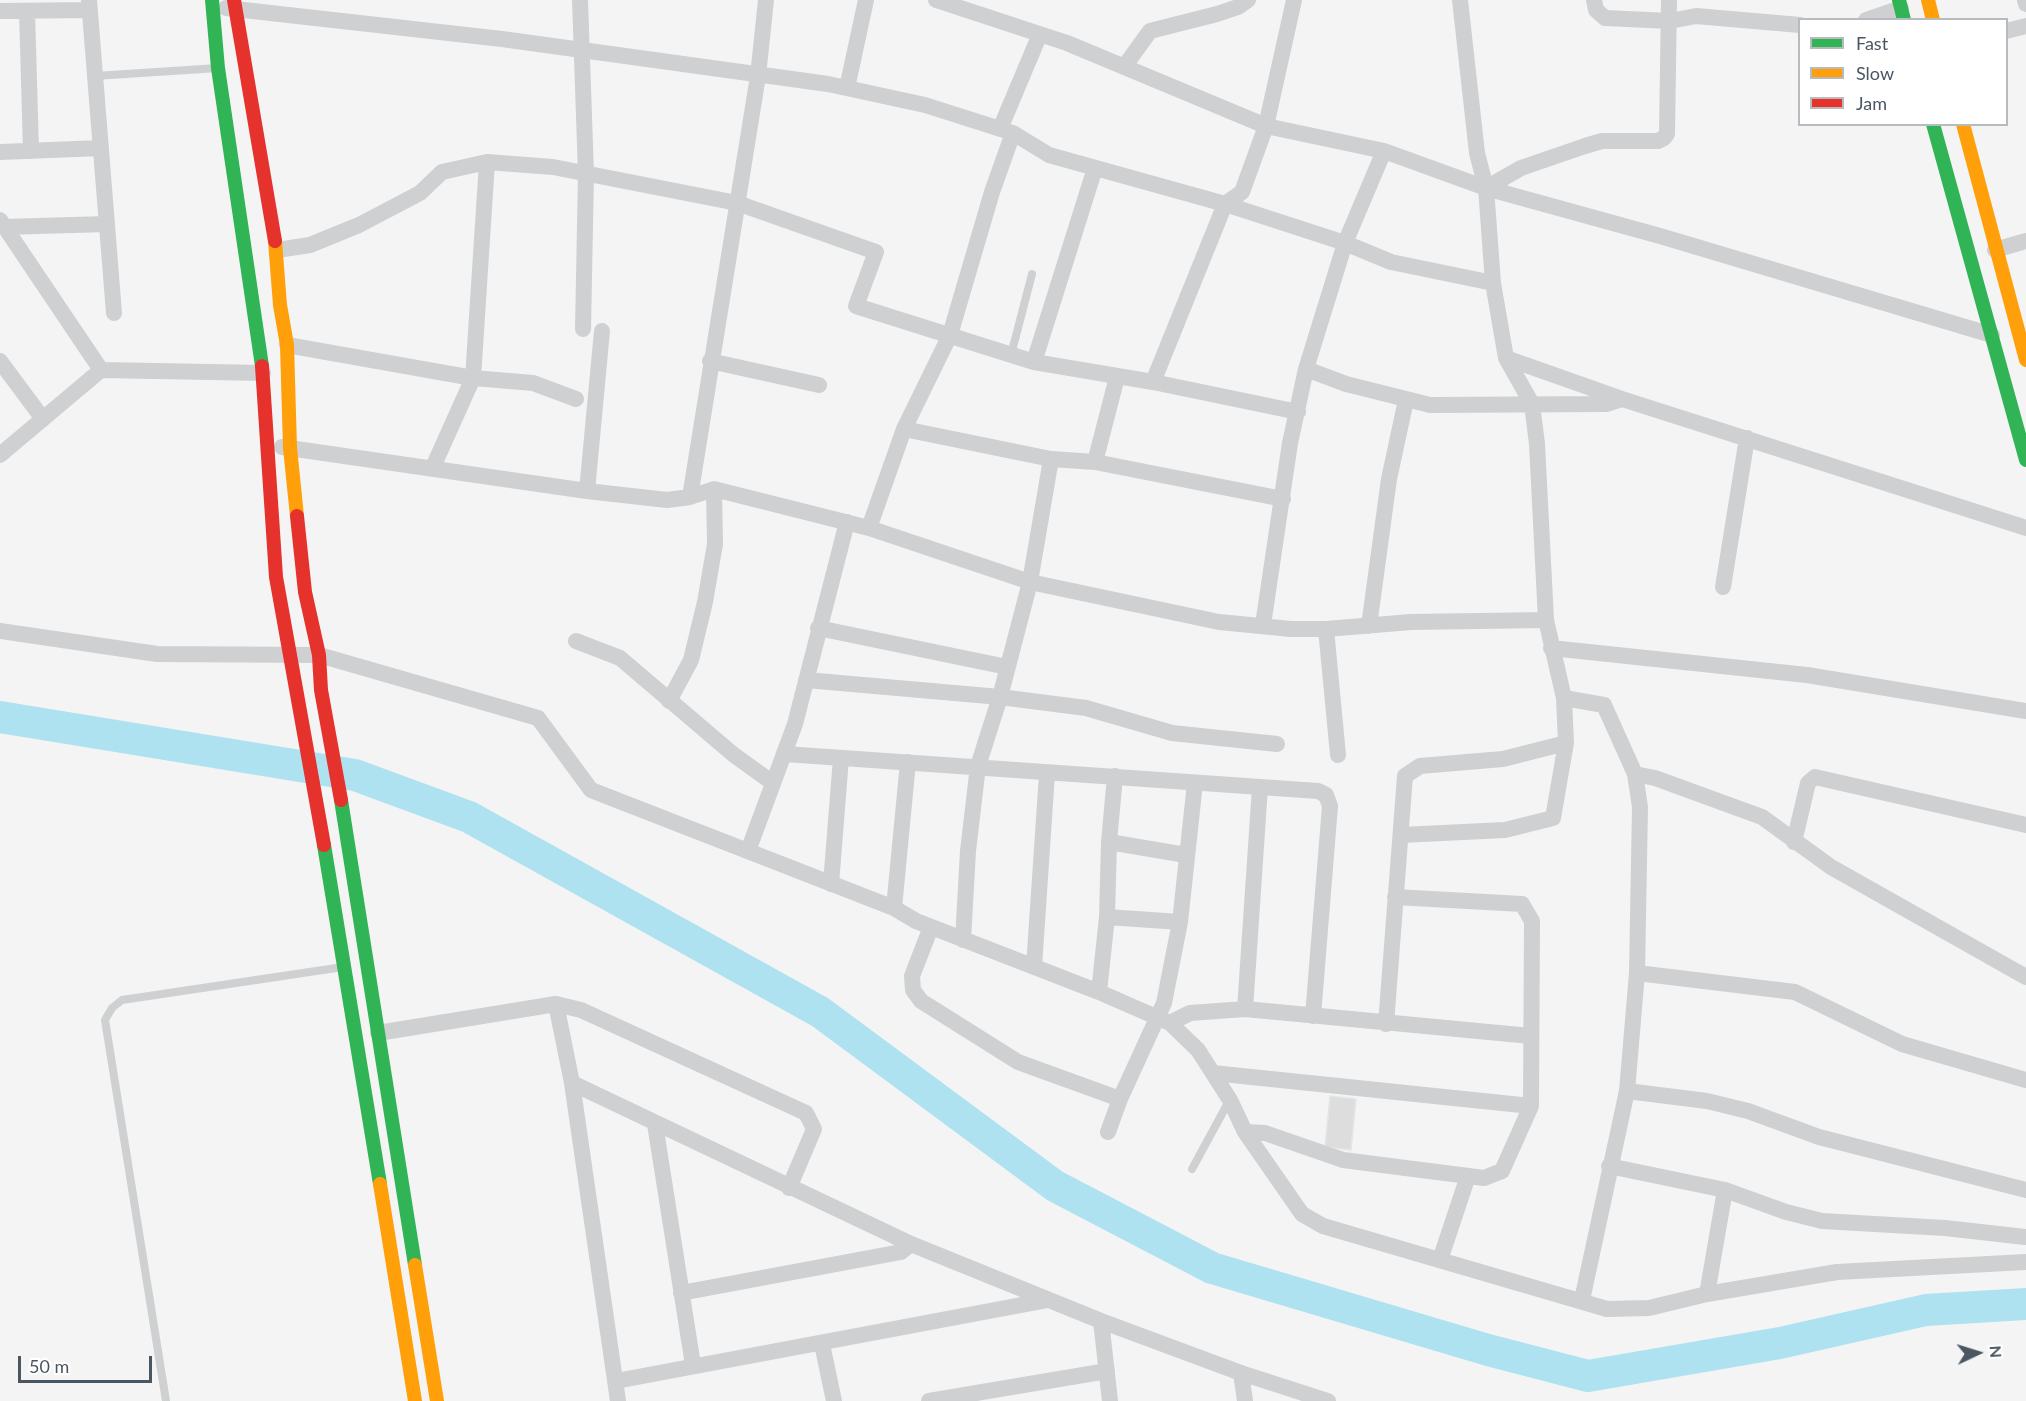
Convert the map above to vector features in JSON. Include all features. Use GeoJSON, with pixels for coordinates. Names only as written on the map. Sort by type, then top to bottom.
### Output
{"type":"FeatureCollection","features":[{"type":"Feature","properties":{"kind":"street"},"geometry":{"type":"LineString","coordinates":[[580,0],[586,174],[583,329]]}},
{"type":"Feature","properties":{"kind":"street"},"geometry":{"type":"LineString","coordinates":[[690,497],[710,361],[758,76],[766,0]]}},
{"type":"Feature","properties":{"kind":"street"},"geometry":{"type":"LineString","coordinates":[[847,88],[866,0]]}},
{"type":"Feature","properties":{"kind":"street"},"geometry":{"type":"LineString","coordinates":[[936,0],[1040,34],[1266,126],[1384,150],[1486,188],[1660,236],[1992,335]]}},
{"type":"Feature","properties":{"kind":"street"},"geometry":{"type":"LineString","coordinates":[[1124,67],[1150,32],[1217,14],[1238,7],[1248,0]]}},
{"type":"Feature","properties":{"kind":"street"},"geometry":{"type":"LineString","coordinates":[[1153,382],[1225,204],[1242,192],[1266,126],[1294,0]]}},
{"type":"Feature","properties":{"kind":"street"},"geometry":{"type":"LineString","coordinates":[[1401,835],[1505,830],[1553,818],[1566,743],[1564,698],[1546,620],[1537,444],[1532,404],[1506,358],[1493,283],[1486,188],[1477,153],[1460,0]]}},
{"type":"Feature","properties":{"kind":"street"},"geometry":{"type":"LineString","coordinates":[[1594,0],[1596,10],[1605,18],[1670,21],[1686,16],[1696,16],[1798,25]]}},
{"type":"Feature","properties":{"kind":"street"},"geometry":{"type":"LineString","coordinates":[[1486,188],[1521,168],[1602,141],[1658,141],[1664,138],[1667,134],[1669,0]]}},
{"type":"Feature","properties":{"kind":"street"},"geometry":{"type":"LineString","coordinates":[[1928,0],[1932,18]]}},
{"type":"Feature","properties":{"kind":"street"},"geometry":{"type":"LineString","coordinates":[[415,1401],[335,906],[276,577],[263,373],[218,68],[212,4],[234,4],[582,50],[847,88],[925,105],[1007,131],[1049,154],[1225,204],[1345,243],[1391,262],[1493,283]]}},
{"type":"Feature","properties":{"kind":"street"},"geometry":{"type":"LineString","coordinates":[[234,4],[277,250],[280,304],[287,345],[290,448],[305,592],[319,655],[321,690],[353,870],[437,1401]]}},
{"type":"Feature","properties":{"kind":"street"},"geometry":{"type":"LineString","coordinates":[[0,11],[90,5],[114,313]]}},
{"type":"Feature","properties":{"kind":"street"},"geometry":{"type":"LineString","coordinates":[[1873,18],[1902,9]]}},
{"type":"Feature","properties":{"kind":"street"},"geometry":{"type":"LineString","coordinates":[[27,11],[31,151]]}},
{"type":"Feature","properties":{"kind":"street"},"geometry":{"type":"LineString","coordinates":[[2008,31],[2026,26]]}},
{"type":"Feature","properties":{"kind":"street"},"geometry":{"type":"LineString","coordinates":[[869,528],[904,429],[950,335],[992,192],[1007,131],[1040,34]]}},
{"type":"Feature","properties":{"kind":"street"},"geometry":{"type":"LineString","coordinates":[[1934,126],[2026,460]]}},
{"type":"Feature","properties":{"kind":"street"},"geometry":{"type":"LineString","coordinates":[[1964,126],[2026,360],[1998,359]]}},
{"type":"Feature","properties":{"kind":"street"},"geometry":{"type":"LineString","coordinates":[[0,152],[101,148]]}},
{"type":"Feature","properties":{"kind":"street"},"geometry":{"type":"LineString","coordinates":[[1263,625],[1306,369],[1345,243],[1384,150]]}},
{"type":"Feature","properties":{"kind":"street"},"geometry":{"type":"LineString","coordinates":[[277,250],[310,245],[359,225],[420,193],[442,172],[487,162],[553,167],[737,203],[876,252],[856,306],[1034,362],[1153,382],[1298,412]]}},
{"type":"Feature","properties":{"kind":"street"},"geometry":{"type":"LineString","coordinates":[[433,467],[473,378],[487,162]]}},
{"type":"Feature","properties":{"kind":"street"},"geometry":{"type":"LineString","coordinates":[[1034,362],[1095,168]]}},
{"type":"Feature","properties":{"kind":"street"},"geometry":{"type":"LineString","coordinates":[[2,224],[101,370]]}},
{"type":"Feature","properties":{"kind":"street"},"geometry":{"type":"LineString","coordinates":[[2,224],[107,225]]}},
{"type":"Feature","properties":{"kind":"street"},"geometry":{"type":"LineString","coordinates":[[1995,250],[2026,242]]}},
{"type":"Feature","properties":{"kind":"street"},"geometry":{"type":"LineString","coordinates":[[587,491],[602,331]]}},
{"type":"Feature","properties":{"kind":"street"},"geometry":{"type":"LineString","coordinates":[[287,345],[473,378],[533,383],[576,399]]}},
{"type":"Feature","properties":{"kind":"street"},"geometry":{"type":"LineString","coordinates":[[1506,358],[1622,399],[2026,528]]}},
{"type":"Feature","properties":{"kind":"street"},"geometry":{"type":"LineString","coordinates":[[0,361],[43,419]]}},
{"type":"Feature","properties":{"kind":"street"},"geometry":{"type":"LineString","coordinates":[[710,361],[819,385]]}},
{"type":"Feature","properties":{"kind":"street"},"geometry":{"type":"LineString","coordinates":[[1306,369],[1346,384],[1430,405],[1606,404],[1622,399]]}},
{"type":"Feature","properties":{"kind":"street"},"geometry":{"type":"LineString","coordinates":[[0,455],[101,370],[263,373]]}},
{"type":"Feature","properties":{"kind":"street"},"geometry":{"type":"LineString","coordinates":[[1095,462],[1117,377]]}},
{"type":"Feature","properties":{"kind":"street"},"geometry":{"type":"LineString","coordinates":[[1369,626],[1389,479],[1406,400]]}},
{"type":"Feature","properties":{"kind":"street"},"geometry":{"type":"LineString","coordinates":[[904,429],[1051,459],[1095,462],[1283,499]]}},
{"type":"Feature","properties":{"kind":"street"},"geometry":{"type":"LineString","coordinates":[[1723,587],[1747,438]]}},
{"type":"Feature","properties":{"kind":"street"},"geometry":{"type":"LineString","coordinates":[[269,444],[587,491],[667,500],[690,497],[714,489],[869,528],[1030,582],[1219,622],[1291,629],[1326,629],[1411,622],[1546,620]]}},
{"type":"Feature","properties":{"kind":"street"},"geometry":{"type":"LineString","coordinates":[[963,940],[968,850],[978,766],[1000,697],[1030,582],[1051,459]]}},
{"type":"Feature","properties":{"kind":"street"},"geometry":{"type":"LineString","coordinates":[[669,701],[691,660],[705,602],[715,544],[714,489]]}},
{"type":"Feature","properties":{"kind":"street"},"geometry":{"type":"LineString","coordinates":[[748,851],[785,754],[847,522]]}},
{"type":"Feature","properties":{"kind":"street"},"geometry":{"type":"LineString","coordinates":[[818,628],[1007,667]]}},
{"type":"Feature","properties":{"kind":"street"},"geometry":{"type":"LineString","coordinates":[[1326,629],[1338,755]]}},
{"type":"Feature","properties":{"kind":"street"},"geometry":{"type":"LineString","coordinates":[[0,631],[157,654],[319,655],[538,718],[591,790],[894,908],[931,927],[1099,992],[1164,1021],[1198,1050],[1230,1100],[1245,1132],[1302,1214],[1323,1226],[1607,1309],[1649,1308],[1707,1294],[1837,1272],[2025,1262],[2026,1235],[1822,1221],[1786,1212],[1725,1190],[1609,1166]]}},
{"type":"Feature","properties":{"kind":"street"},"geometry":{"type":"LineString","coordinates":[[576,641],[620,658],[734,755],[773,783]]}},
{"type":"Feature","properties":{"kind":"street"},"geometry":{"type":"LineString","coordinates":[[1551,648],[1806,675],[2026,711]]}},
{"type":"Feature","properties":{"kind":"street"},"geometry":{"type":"LineString","coordinates":[[806,680],[1000,697],[1086,708],[1172,733],[1277,744]]}},
{"type":"Feature","properties":{"kind":"street"},"geometry":{"type":"LineString","coordinates":[[1564,698],[1604,705],[1635,774],[1640,807],[1637,973],[1627,1091],[1609,1166],[1582,1300]]}},
{"type":"Feature","properties":{"kind":"street"},"geometry":{"type":"LineString","coordinates":[[1386,1024],[1405,776],[1420,766],[1503,759],[1566,743]]}},
{"type":"Feature","properties":{"kind":"street"},"geometry":{"type":"LineString","coordinates":[[785,754],[978,766],[1047,774],[1115,776],[1318,791],[1326,795],[1330,806],[1313,1016]]}},
{"type":"Feature","properties":{"kind":"street"},"geometry":{"type":"LineString","coordinates":[[831,884],[841,758]]}},
{"type":"Feature","properties":{"kind":"street"},"geometry":{"type":"LineString","coordinates":[[894,908],[908,762]]}},
{"type":"Feature","properties":{"kind":"street"},"geometry":{"type":"LineString","coordinates":[[1034,967],[1047,774]]}},
{"type":"Feature","properties":{"kind":"street"},"geometry":{"type":"LineString","coordinates":[[1635,774],[1655,778],[1762,817],[1831,867],[2026,977]]}},
{"type":"Feature","properties":{"kind":"street"},"geometry":{"type":"LineString","coordinates":[[1099,992],[1107,917],[1109,842],[1115,776]]}},
{"type":"Feature","properties":{"kind":"street"},"geometry":{"type":"LineString","coordinates":[[1794,842],[1808,783],[1815,777],[2026,825]]}},
{"type":"Feature","properties":{"kind":"street"},"geometry":{"type":"LineString","coordinates":[[1108,1132],[1120,1099],[1164,1021],[1180,922],[1195,783]]}},
{"type":"Feature","properties":{"kind":"street"},"geometry":{"type":"LineString","coordinates":[[1245,1009],[1260,788]]}},
{"type":"Feature","properties":{"kind":"street"},"geometry":{"type":"LineString","coordinates":[[1109,842],[1186,855]]}},
{"type":"Feature","properties":{"kind":"street"},"geometry":{"type":"LineString","coordinates":[[1245,1132],[1265,1133],[1343,1160],[1484,1178],[1503,1171],[1531,1106],[1532,921],[1522,904],[1395,897]]}},
{"type":"Feature","properties":{"kind":"street"},"geometry":{"type":"LineString","coordinates":[[1107,917],[1180,922]]}},
{"type":"Feature","properties":{"kind":"street"},"geometry":{"type":"LineString","coordinates":[[931,927],[912,976],[913,990],[921,1000],[1018,1062],[1120,1099]]}},
{"type":"Feature","properties":{"kind":"street"},"geometry":{"type":"LineString","coordinates":[[1637,973],[1795,992],[1902,1044],[2026,1080]]}},
{"type":"Feature","properties":{"kind":"street"},"geometry":{"type":"LineString","coordinates":[[378,1033],[556,1004],[581,1010],[806,1113],[814,1129],[789,1188]]}},
{"type":"Feature","properties":{"kind":"street"},"geometry":{"type":"LineString","coordinates":[[556,1004],[572,1083],[618,1401]]}},
{"type":"Feature","properties":{"kind":"street"},"geometry":{"type":"LineString","coordinates":[[1164,1021],[1190,1013],[1245,1009],[1531,1036]]}},
{"type":"Feature","properties":{"kind":"street"},"geometry":{"type":"LineString","coordinates":[[1213,1073],[1531,1106]]}},
{"type":"Feature","properties":{"kind":"street"},"geometry":{"type":"LineString","coordinates":[[572,1083],[911,1244],[1101,1321],[1241,1373],[1323,1400]]}},
{"type":"Feature","properties":{"kind":"street"},"geometry":{"type":"LineString","coordinates":[[1627,1091],[1707,1101],[1748,1111],[1819,1137],[2026,1190]]}},
{"type":"Feature","properties":{"kind":"street"},"geometry":{"type":"LineString","coordinates":[[655,1124],[693,1365]]}},
{"type":"Feature","properties":{"kind":"street"},"geometry":{"type":"LineString","coordinates":[[1440,1260],[1468,1176]]}},
{"type":"Feature","properties":{"kind":"street"},"geometry":{"type":"LineString","coordinates":[[1707,1294],[1725,1190]]}},
{"type":"Feature","properties":{"kind":"street"},"geometry":{"type":"LineString","coordinates":[[681,1293],[901,1252],[911,1244]]}},
{"type":"Feature","properties":{"kind":"street"},"geometry":{"type":"LineString","coordinates":[[616,1381],[1049,1300]]}},
{"type":"Feature","properties":{"kind":"street"},"geometry":{"type":"LineString","coordinates":[[1101,1321],[1110,1401]]}},
{"type":"Feature","properties":{"kind":"street"},"geometry":{"type":"LineString","coordinates":[[822,1344],[834,1401]]}},
{"type":"Feature","properties":{"kind":"street"},"geometry":{"type":"LineString","coordinates":[[929,1401],[1107,1371]]}},
{"type":"Feature","properties":{"kind":"street"},"geometry":{"type":"LineString","coordinates":[[1241,1373],[1245,1401]]}},
{"type":"Feature","properties":{"kind":"lane"},"geometry":{"type":"LineString","coordinates":[[95,76],[218,68]]}},
{"type":"Feature","properties":{"kind":"lane"},"geometry":{"type":"LineString","coordinates":[[1011,355],[1032,274]]}},
{"type":"Feature","properties":{"kind":"lane"},"geometry":{"type":"LineString","coordinates":[[166,1401],[105,1020],[112,1008],[123,1000],[344,967]]}},
{"type":"Feature","properties":{"kind":"lane"},"geometry":{"type":"LineString","coordinates":[[1192,1169],[1230,1100]]}},
{"type":"Feature","properties":{"kind":"building"},"geometry":{"type":"Polygon","coordinates":[[[1330,1096],[1356,1099],[1351,1150],[1325,1147],[1330,1096]]]}},
{"type":"Feature","properties":{"kind":"waterway"},"geometry":{"type":"LineString","coordinates":[[0,717],[355,775],[469,817],[820,1012],[1055,1186],[1212,1268],[1488,1350],[1588,1376],[1780,1343],[1926,1310],[2026,1304]]}},
{"type":"Feature","properties":{"kind":"traffic: fast"},"geometry":{"type":"LineString","coordinates":[[212,0],[218,68],[262,366]]}},
{"type":"Feature","properties":{"kind":"traffic: fast"},"geometry":{"type":"LineString","coordinates":[[1899,0],[1904,18]]}},
{"type":"Feature","properties":{"kind":"traffic: fast"},"geometry":{"type":"LineString","coordinates":[[1934,126],[2026,460]]}},
{"type":"Feature","properties":{"kind":"traffic: fast"},"geometry":{"type":"LineString","coordinates":[[341,800],[415,1265]]}},
{"type":"Feature","properties":{"kind":"traffic: fast"},"geometry":{"type":"LineString","coordinates":[[324,845],[380,1184]]}},
{"type":"Feature","properties":{"kind":"traffic: slow"},"geometry":{"type":"LineString","coordinates":[[1928,0],[1932,18]]}},
{"type":"Feature","properties":{"kind":"traffic: slow"},"geometry":{"type":"LineString","coordinates":[[1964,126],[2026,360]]}},
{"type":"Feature","properties":{"kind":"traffic: slow"},"geometry":{"type":"LineString","coordinates":[[275,241],[280,305],[287,345],[290,448],[297,516]]}},
{"type":"Feature","properties":{"kind":"traffic: slow"},"geometry":{"type":"LineString","coordinates":[[380,1184],[415,1401]]}},
{"type":"Feature","properties":{"kind":"traffic: slow"},"geometry":{"type":"LineString","coordinates":[[415,1265],[437,1401]]}},
{"type":"Feature","properties":{"kind":"traffic: jam"},"geometry":{"type":"LineString","coordinates":[[234,0],[275,241]]}},
{"type":"Feature","properties":{"kind":"traffic: jam"},"geometry":{"type":"LineString","coordinates":[[262,366],[276,577],[324,845]]}},
{"type":"Feature","properties":{"kind":"traffic: jam"},"geometry":{"type":"LineString","coordinates":[[297,516],[305,592],[319,655],[321,690],[341,800]]}}]}
